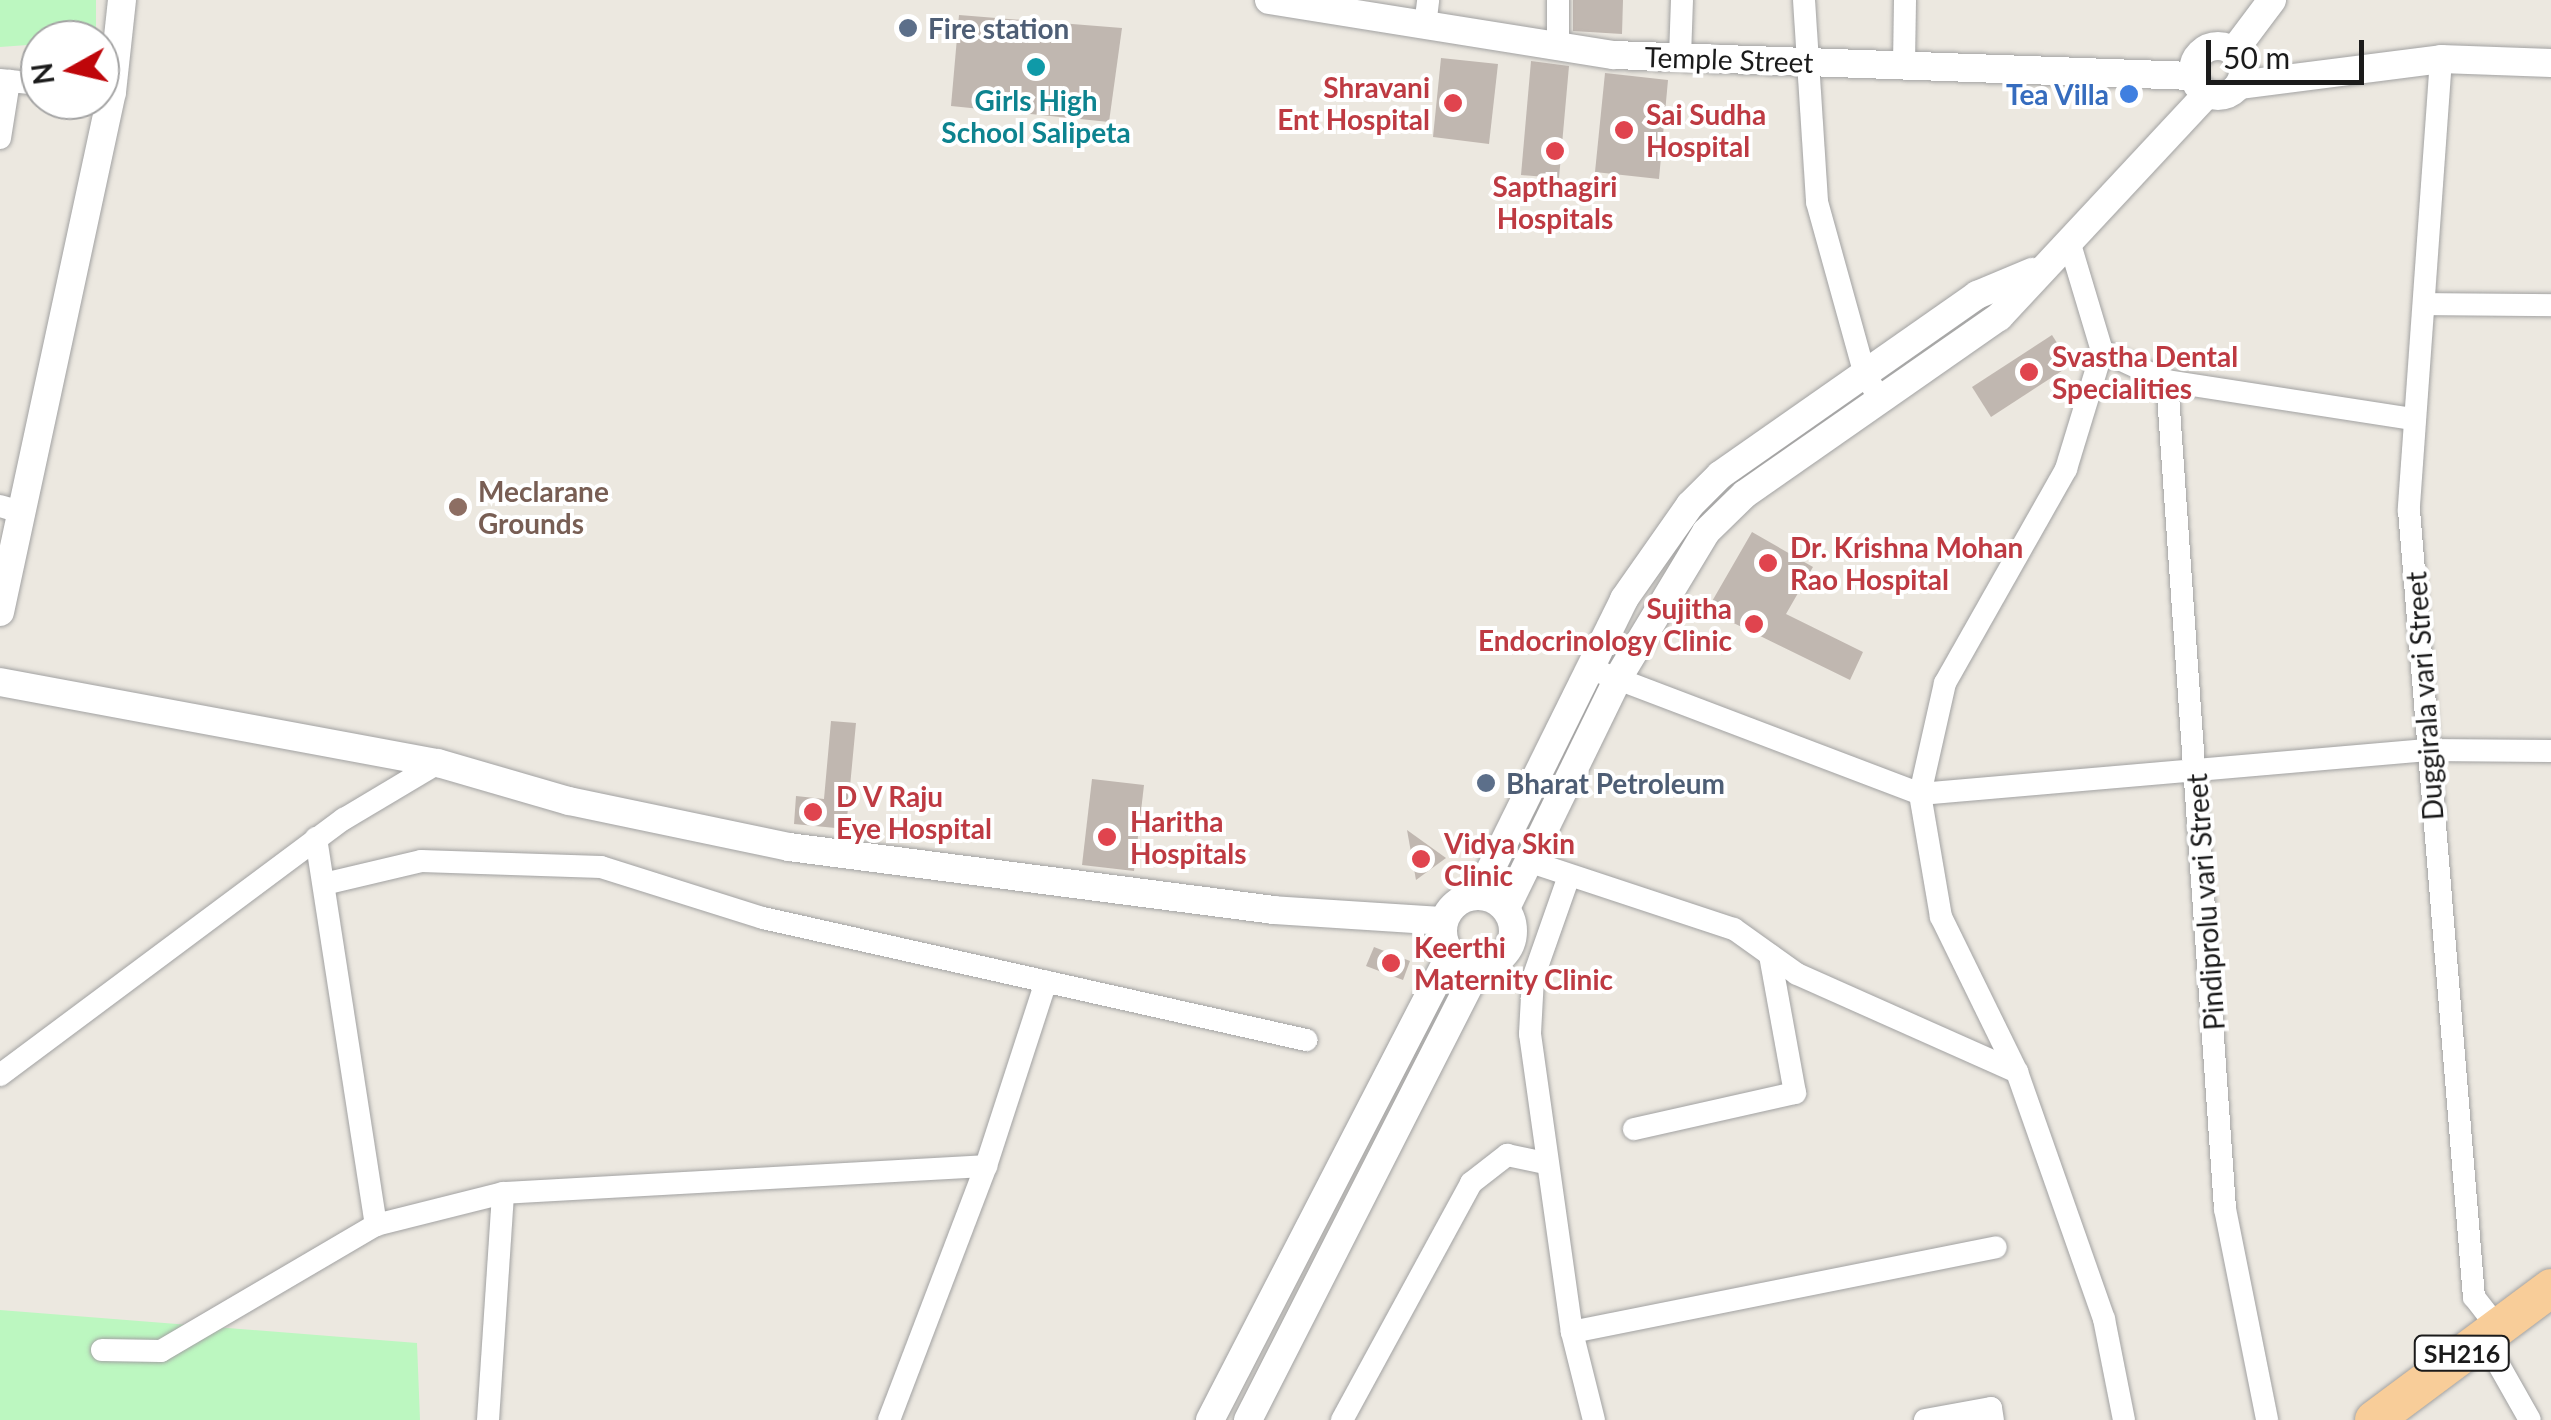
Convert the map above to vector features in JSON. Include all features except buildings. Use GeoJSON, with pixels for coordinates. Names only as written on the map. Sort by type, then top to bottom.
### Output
{"type":"FeatureCollection","features":[{"type":"Feature","properties":{"kind":"main road","name":"SH216"},"geometry":{"type":"LineString","coordinates":[[2374,1420],[2551,1288]]}},
{"type":"Feature","properties":{"kind":"street","name":"Temple Street"},"geometry":{"type":"LineString","coordinates":[[1269,0],[1426,13],[1558,48],[1680,57],[1904,64],[2200,85]]}},
{"type":"Feature","properties":{"kind":"street"},"geometry":{"type":"LineString","coordinates":[[1558,0],[1558,48]]}},
{"type":"Feature","properties":{"kind":"street"},"geometry":{"type":"LineString","coordinates":[[1680,57],[1682,0]]}},
{"type":"Feature","properties":{"kind":"street"},"geometry":{"type":"LineString","coordinates":[[1804,0],[1803,62],[1818,202],[1864,372],[1881,402]]}},
{"type":"Feature","properties":{"kind":"street"},"geometry":{"type":"LineString","coordinates":[[1904,64],[1905,0]]}},
{"type":"Feature","properties":{"kind":"street"},"geometry":{"type":"LineString","coordinates":[[2234,52],[2272,0]]}},
{"type":"Feature","properties":{"kind":"street"},"geometry":{"type":"LineString","coordinates":[[1248,1420],[1479,966],[1506,953],[1513,938],[1506,908],[1618,678],[1706,532],[1745,494],[1999,317],[2034,271],[2068,242],[2200,85],[2205,50],[2234,52]]}},
{"type":"Feature","properties":{"kind":"street"},"geometry":{"type":"LineString","coordinates":[[2234,52],[2243,67],[2239,85]]}},
{"type":"Feature","properties":{"kind":"street"},"geometry":{"type":"LineString","coordinates":[[2200,85],[2225,96],[2239,85],[2440,59],[2551,64]]}},
{"type":"Feature","properties":{"kind":"street","name":"Duggirala vari Street"},"geometry":{"type":"LineString","coordinates":[[2440,59],[2425,304],[2412,419],[2409,510],[2474,1297],[2530,1420]]}},
{"type":"Feature","properties":{"kind":"street"},"geometry":{"type":"LineString","coordinates":[[0,138],[4,81]]}},
{"type":"Feature","properties":{"kind":"street"},"geometry":{"type":"LineString","coordinates":[[0,612],[10,508],[99,120]]}},
{"type":"Feature","properties":{"kind":"street"},"geometry":{"type":"LineString","coordinates":[[2068,242],[2102,350],[2066,468],[1945,682],[1920,794],[1941,917],[2017,1072],[2104,1319],[2124,1420]]}},
{"type":"Feature","properties":{"kind":"street"},"geometry":{"type":"LineString","coordinates":[[1210,1420],[1451,953],[1444,922],[1450,908],[1478,895],[1589,668],[1648,560],[1690,505],[1864,372],[1976,295],[2034,271]]}},
{"type":"Feature","properties":{"kind":"street"},"geometry":{"type":"LineString","coordinates":[[2425,304],[2551,306]]}},
{"type":"Feature","properties":{"kind":"street"},"geometry":{"type":"LineString","coordinates":[[2102,350],[2167,381],[2412,419]]}},
{"type":"Feature","properties":{"kind":"street","name":"Pindiprolu vari Street"},"geometry":{"type":"LineString","coordinates":[[2167,381],[2226,1210],[2267,1420]]}},
{"type":"Feature","properties":{"kind":"street"},"geometry":{"type":"LineString","coordinates":[[1589,668],[1920,794],[2427,750],[2551,751]]}},
{"type":"Feature","properties":{"kind":"street"},"geometry":{"type":"LineString","coordinates":[[0,682],[438,763],[569,801],[789,847],[1273,910],[1444,922]]}},
{"type":"Feature","properties":{"kind":"street"},"geometry":{"type":"LineString","coordinates":[[0,1075],[316,838],[438,763]]}},
{"type":"Feature","properties":{"kind":"street"},"geometry":{"type":"LineString","coordinates":[[316,838],[376,1225]]}},
{"type":"Feature","properties":{"kind":"street"},"geometry":{"type":"LineString","coordinates":[[324,884],[421,861],[601,867],[764,918],[1306,1040]]}},
{"type":"Feature","properties":{"kind":"street"},"geometry":{"type":"LineString","coordinates":[[1530,862],[1734,930],[1770,955],[2017,1072]]}},
{"type":"Feature","properties":{"kind":"street"},"geometry":{"type":"LineString","coordinates":[[1569,876],[1533,978],[1530,1034],[1545,1163],[1572,1332],[1594,1420]]}},
{"type":"Feature","properties":{"kind":"street"},"geometry":{"type":"LineString","coordinates":[[1478,895],[1506,908]]}},
{"type":"Feature","properties":{"kind":"street"},"geometry":{"type":"LineString","coordinates":[[1451,953],[1479,966]]}},
{"type":"Feature","properties":{"kind":"street"},"geometry":{"type":"LineString","coordinates":[[1634,1128],[1795,1094],[1770,955]]}},
{"type":"Feature","properties":{"kind":"street"},"geometry":{"type":"LineString","coordinates":[[888,1420],[986,1166],[1046,981]]}},
{"type":"Feature","properties":{"kind":"street"},"geometry":{"type":"LineString","coordinates":[[1342,1420],[1470,1183],[1507,1155],[1545,1163]]}},
{"type":"Feature","properties":{"kind":"street"},"geometry":{"type":"LineString","coordinates":[[102,1350],[161,1351],[376,1225],[503,1193],[986,1166]]}},
{"type":"Feature","properties":{"kind":"street"},"geometry":{"type":"LineString","coordinates":[[488,1420],[503,1193]]}},
{"type":"Feature","properties":{"kind":"street"},"geometry":{"type":"LineString","coordinates":[[1572,1332],[1996,1247]]}},
{"type":"Feature","properties":{"kind":"street"},"geometry":{"type":"LineString","coordinates":[[1925,1420],[1991,1408],[1993,1420]]}},
{"type":"Feature","properties":{"kind":"green space"},"geometry":{"type":"Polygon","coordinates":[[[0,0],[96,0],[96,20],[20,20],[20,46],[0,47],[0,0]]]}},
{"type":"Feature","properties":{"kind":"green space"},"geometry":{"type":"Polygon","coordinates":[[[0,1310],[417,1343],[420,1420],[0,1420],[0,1310]]]}},
{"type":"Feature","properties":{"kind":"place","name":"Fire station"},"geometry":{"type":"Point","coordinates":[908,28]}},
{"type":"Feature","properties":{"kind":"place","name":"Girls High School Salipeta"},"geometry":{"type":"Point","coordinates":[1036,67]}},
{"type":"Feature","properties":{"kind":"place","name":"Tea Villa"},"geometry":{"type":"Point","coordinates":[2129,94]}},
{"type":"Feature","properties":{"kind":"place","name":"Shravani Ent Hospital"},"geometry":{"type":"Point","coordinates":[1453,103]}},
{"type":"Feature","properties":{"kind":"place","name":"Sai Sudha Hospital"},"geometry":{"type":"Point","coordinates":[1624,130]}},
{"type":"Feature","properties":{"kind":"place","name":"Sapthagiri Hospitals"},"geometry":{"type":"Point","coordinates":[1555,151]}},
{"type":"Feature","properties":{"kind":"place","name":"Svastha Dental Specialities"},"geometry":{"type":"Point","coordinates":[2029,372]}},
{"type":"Feature","properties":{"kind":"place","name":"Meclarane Grounds"},"geometry":{"type":"Point","coordinates":[458,507]}},
{"type":"Feature","properties":{"kind":"place","name":"Dr. Krishna Mohan Rao Hospital"},"geometry":{"type":"Point","coordinates":[1768,563]}},
{"type":"Feature","properties":{"kind":"place","name":"Sujitha Endocrinology Clinic"},"geometry":{"type":"Point","coordinates":[1754,624]}},
{"type":"Feature","properties":{"kind":"place","name":"Bharat Petroleum"},"geometry":{"type":"Point","coordinates":[1486,783]}},
{"type":"Feature","properties":{"kind":"place","name":"D V Raju Eye Hospital"},"geometry":{"type":"Point","coordinates":[813,812]}},
{"type":"Feature","properties":{"kind":"place","name":"Haritha Hospitals"},"geometry":{"type":"Point","coordinates":[1107,837]}},
{"type":"Feature","properties":{"kind":"place","name":"Vidya Skin Clinic"},"geometry":{"type":"Point","coordinates":[1421,859]}},
{"type":"Feature","properties":{"kind":"place","name":"Keerthi Maternity Clinic"},"geometry":{"type":"Point","coordinates":[1391,963]}}]}
